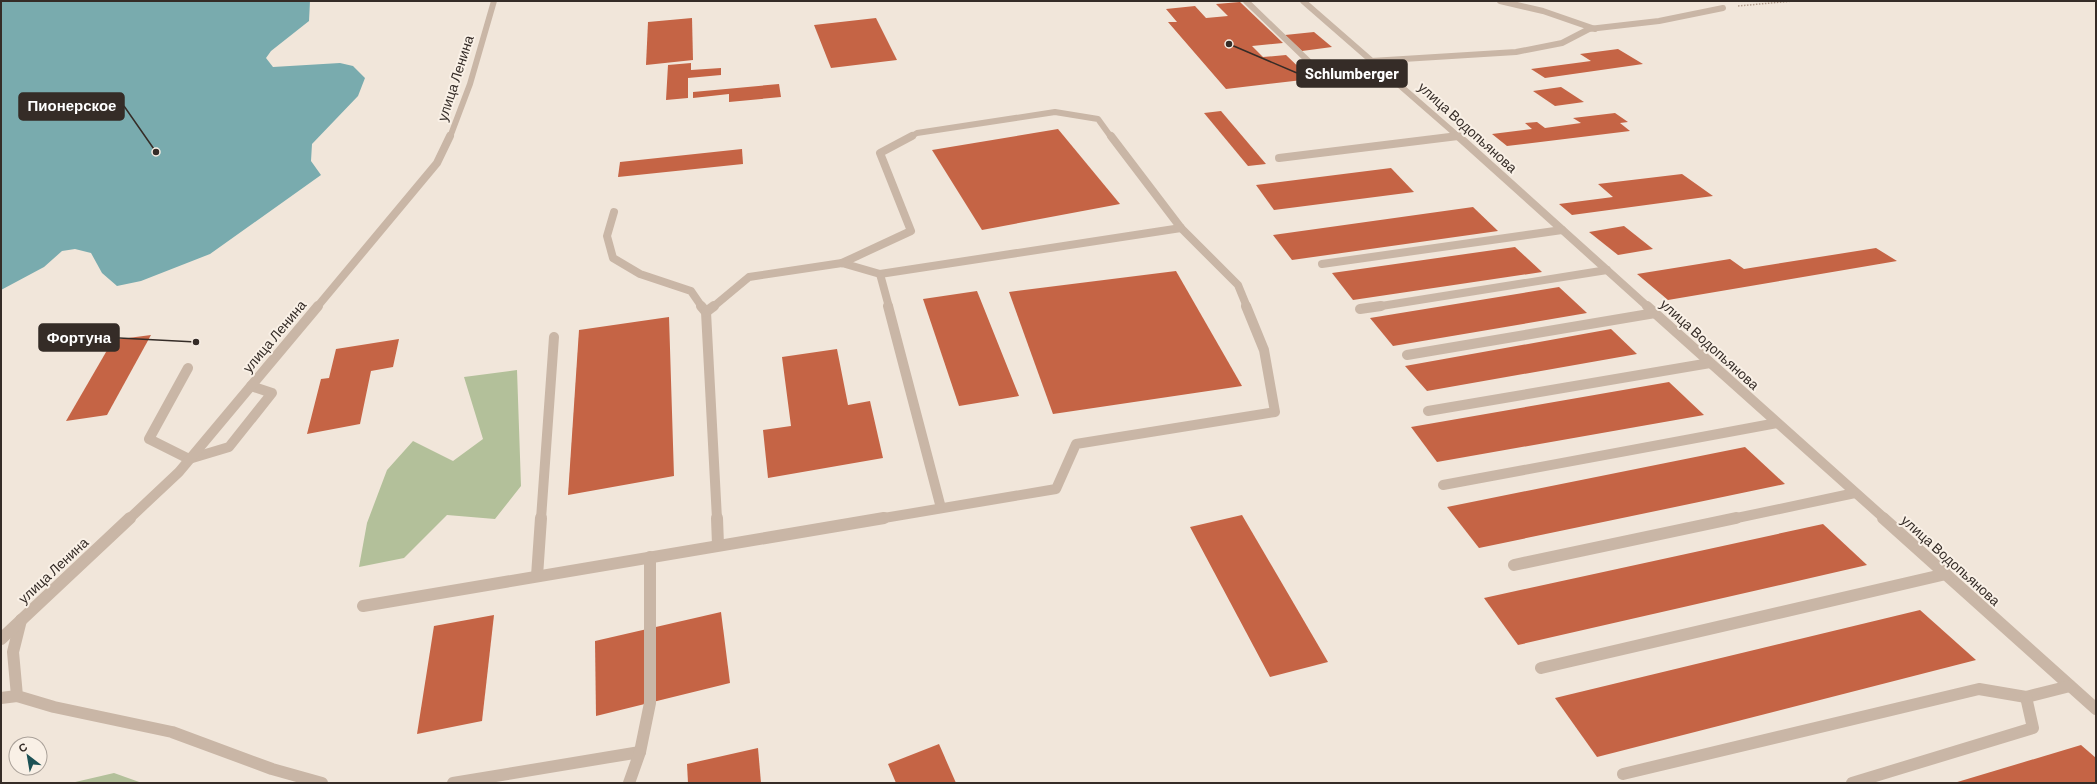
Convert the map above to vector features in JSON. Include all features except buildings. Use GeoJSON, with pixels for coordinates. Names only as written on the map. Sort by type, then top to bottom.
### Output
{"type":"FeatureCollection","features":[{"type":"Feature","properties":{"kind":"street","name":"улица Ленина"},"geometry":{"type":"LineString","coordinates":[[1,639],[179,472],[437,163],[454,131],[471,87],[494,1]]}},
{"type":"Feature","properties":{"kind":"street"},"geometry":{"type":"LineString","coordinates":[[1246,1],[1328,80]]}},
{"type":"Feature","properties":{"kind":"street","name":"улица Водопьянова"},"geometry":{"type":"LineString","coordinates":[[1303,1],[1458,136],[2096,709]]}},
{"type":"Feature","properties":{"kind":"street"},"geometry":{"type":"LineString","coordinates":[[1500,1],[1543,11],[1595,29]]}},
{"type":"Feature","properties":{"kind":"street"},"geometry":{"type":"LineString","coordinates":[[1713,1],[1724,8]]}},
{"type":"Feature","properties":{"kind":"street"},"geometry":{"type":"LineString","coordinates":[[1372,61],[1516,52],[1562,43],[1589,29],[1660,21],[1724,8]]}},
{"type":"Feature","properties":{"kind":"street"},"geometry":{"type":"LineString","coordinates":[[363,606],[1056,489],[1076,444],[1275,412],[1264,350],[1238,285],[1181,228],[1098,119],[1055,112],[916,133],[880,154],[911,231],[842,264],[749,277],[706,312]]}},
{"type":"Feature","properties":{"kind":"street"},"geometry":{"type":"LineString","coordinates":[[1279,158],[1458,136]]}},
{"type":"Feature","properties":{"kind":"street"},"geometry":{"type":"LineString","coordinates":[[614,212],[607,236],[613,258],[640,274],[691,291],[706,312],[718,545]]}},
{"type":"Feature","properties":{"kind":"street"},"geometry":{"type":"LineString","coordinates":[[842,264],[880,274],[1181,228]]}},
{"type":"Feature","properties":{"kind":"street"},"geometry":{"type":"LineString","coordinates":[[1322,264],[1562,230]]}},
{"type":"Feature","properties":{"kind":"street"},"geometry":{"type":"LineString","coordinates":[[1360,309],[1607,270]]}},
{"type":"Feature","properties":{"kind":"street"},"geometry":{"type":"LineString","coordinates":[[880,274],[942,508]]}},
{"type":"Feature","properties":{"kind":"street"},"geometry":{"type":"LineString","coordinates":[[1407,355],[1655,313]]}},
{"type":"Feature","properties":{"kind":"street"},"geometry":{"type":"LineString","coordinates":[[537,576],[554,337]]}},
{"type":"Feature","properties":{"kind":"street"},"geometry":{"type":"LineString","coordinates":[[1428,411],[1710,363]]}},
{"type":"Feature","properties":{"kind":"street"},"geometry":{"type":"LineString","coordinates":[[188,368],[149,439],[189,459],[229,447],[272,393],[251,386]]}},
{"type":"Feature","properties":{"kind":"street"},"geometry":{"type":"LineString","coordinates":[[1443,485],[1777,423]]}},
{"type":"Feature","properties":{"kind":"street"},"geometry":{"type":"LineString","coordinates":[[1514,565],[1855,493]]}},
{"type":"Feature","properties":{"kind":"street"},"geometry":{"type":"LineString","coordinates":[[629,783],[640,752],[650,703],[650,557]]}},
{"type":"Feature","properties":{"kind":"street"},"geometry":{"type":"LineString","coordinates":[[1541,668],[1946,574]]}},
{"type":"Feature","properties":{"kind":"street"},"geometry":{"type":"LineString","coordinates":[[17,696],[13,652],[21,620]]}},
{"type":"Feature","properties":{"kind":"street"},"geometry":{"type":"LineString","coordinates":[[1623,774],[1979,689],[2026,697],[2070,686]]}},
{"type":"Feature","properties":{"kind":"street"},"geometry":{"type":"LineString","coordinates":[[1,698],[17,696],[54,707],[172,732],[272,769],[322,783]]}},
{"type":"Feature","properties":{"kind":"street"},"geometry":{"type":"LineString","coordinates":[[1852,783],[2033,728],[2026,697]]}},
{"type":"Feature","properties":{"kind":"street"},"geometry":{"type":"LineString","coordinates":[[453,783],[640,752]]}},
{"type":"Feature","properties":{"kind":"path"},"geometry":{"type":"LineString","coordinates":[[1724,8],[1793,1]]}},
{"type":"Feature","properties":{"kind":"path"},"geometry":{"type":"LineString","coordinates":[[1913,1],[1920,1]]}},
{"type":"Feature","properties":{"kind":"path"},"geometry":{"type":"LineString","coordinates":[[2016,1],[2021,1]]}},
{"type":"Feature","properties":{"kind":"green space"},"geometry":{"type":"Polygon","coordinates":[[[517,370],[521,486],[495,519],[447,515],[404,558],[359,567],[367,523],[387,470],[413,441],[453,461],[483,439],[464,377],[517,370]]]}},
{"type":"Feature","properties":{"kind":"green space"},"geometry":{"type":"Polygon","coordinates":[[[114,773],[142,783],[71,783],[114,773]]]}},
{"type":"Feature","properties":{"kind":"water"},"geometry":{"type":"Polygon","coordinates":[[[1,1],[310,1],[309,21],[271,51],[266,58],[273,67],[340,63],[353,66],[365,78],[358,96],[312,144],[311,161],[321,175],[210,254],[141,281],[117,286],[102,273],[91,253],[75,249],[62,251],[44,267],[1,290],[1,1]]]}},
{"type":"Feature","properties":{"kind":"place","name":"Schlumberger"},"geometry":{"type":"Point","coordinates":[1229,44]}},
{"type":"Feature","properties":{"kind":"place","name":"Пионерское"},"geometry":{"type":"Point","coordinates":[156,152]}},
{"type":"Feature","properties":{"kind":"place","name":"Фортуна"},"geometry":{"type":"Point","coordinates":[196,342]}}]}
